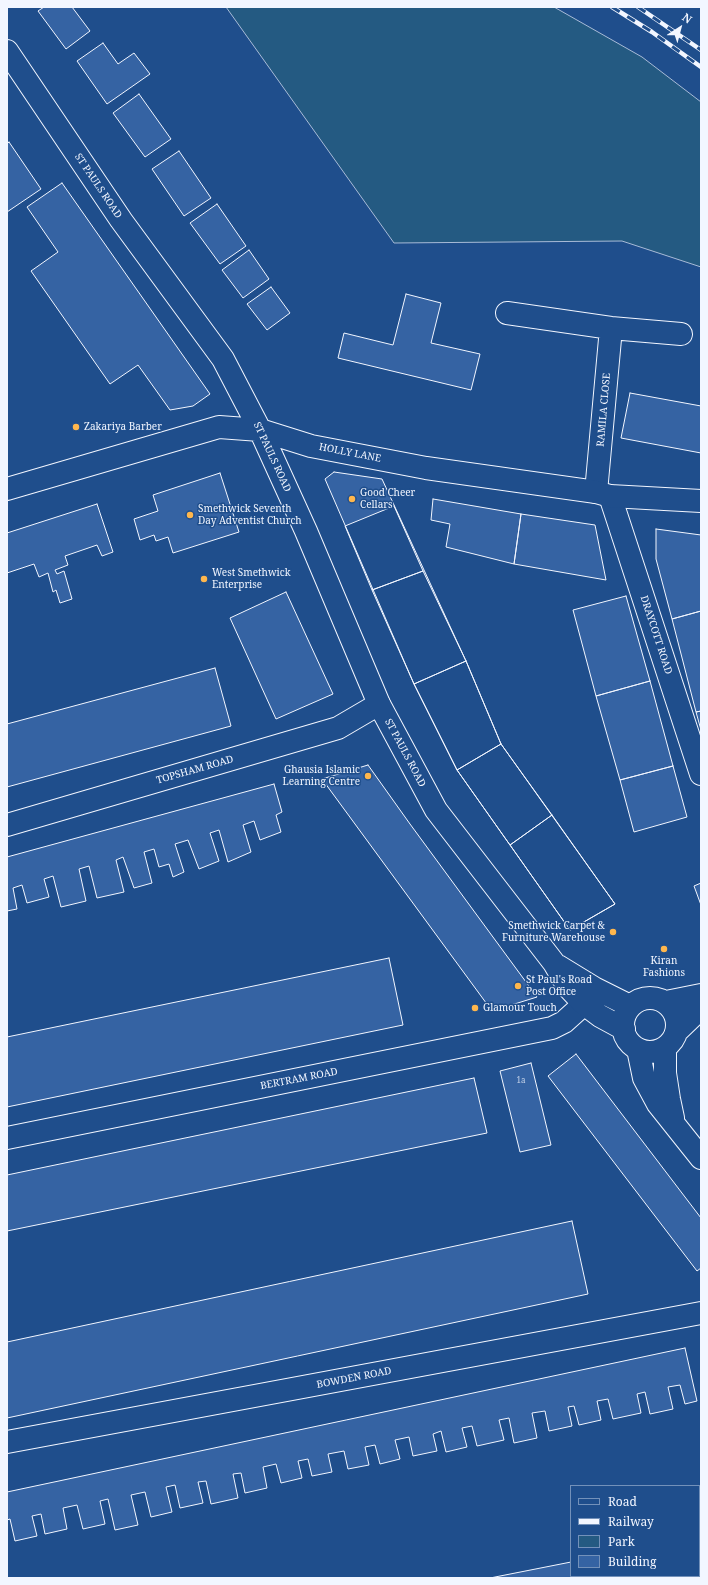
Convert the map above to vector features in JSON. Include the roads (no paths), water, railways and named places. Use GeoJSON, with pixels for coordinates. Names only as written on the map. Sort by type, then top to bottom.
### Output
{"type":"FeatureCollection","features":[{"type":"Feature","properties":{"kind":"street","name":"ST PAULS ROAD"},"geometry":{"type":"LineString","coordinates":[[7,51],[121,220],[223,360],[260,430],[306,531],[379,704],[436,810],[554,963],[568,987],[584,1004],[600,1016],[624,1029]]}},
{"type":"Feature","properties":{"kind":"street"},"geometry":{"type":"LineString","coordinates":[[508,314],[611,328],[681,334]]}},
{"type":"Feature","properties":{"kind":"street","name":"RAMILA CLOSE"},"geometry":{"type":"LineString","coordinates":[[603,494],[611,328]]}},
{"type":"Feature","properties":{"kind":"street","name":"HOLLY LANE"},"geometry":{"type":"LineString","coordinates":[[7,489],[219,427],[260,430],[311,446],[418,466],[603,494],[701,501]]}},
{"type":"Feature","properties":{"kind":"street","name":"DRAYCOTT ROAD"},"geometry":{"type":"LineString","coordinates":[[603,494],[701,774]]}},
{"type":"Feature","properties":{"kind":"street","name":"TOPSHAM ROAD"},"geometry":{"type":"LineString","coordinates":[[7,825],[338,728],[379,704]]}},
{"type":"Feature","properties":{"kind":"street","name":"ST PAULS ROAD"},"geometry":{"type":"LineString","coordinates":[[554,963],[594,988],[630,1006]]}},
{"type":"Feature","properties":{"kind":"street"},"geometry":{"type":"LineString","coordinates":[[701,995],[666,1002],[654,998],[641,999],[630,1006],[624,1017],[624,1029],[628,1041],[638,1049],[651,1052],[671,1040],[701,1008]]}},
{"type":"Feature","properties":{"kind":"street"},"geometry":{"type":"LineString","coordinates":[[666,1002],[673,1010],[677,1020],[671,1040],[665,1073],[668,1099],[674,1123]]}},
{"type":"Feature","properties":{"kind":"street","name":"BERTRAM ROAD"},"geometry":{"type":"LineString","coordinates":[[7,1138],[552,1028],[564,1022],[584,1004]]}},
{"type":"Feature","properties":{"kind":"street"},"geometry":{"type":"LineString","coordinates":[[638,1049],[644,1078],[658,1104],[701,1158]]}},
{"type":"Feature","properties":{"kind":"street","name":"BOWDEN ROAD"},"geometry":{"type":"LineString","coordinates":[[7,1442],[701,1313]]}},
{"type":"Feature","properties":{"kind":"railway"},"geometry":{"type":"LineString","coordinates":[[612,7],[652,32],[701,67]]}},
{"type":"Feature","properties":{"kind":"railway"},"geometry":{"type":"LineString","coordinates":[[638,7],[701,50]]}},
{"type":"Feature","properties":{"kind":"place","name":"Zakariya Barber"},"geometry":{"type":"Point","coordinates":[76,427]}},
{"type":"Feature","properties":{"kind":"place","name":"Good Cheer Cellars"},"geometry":{"type":"Point","coordinates":[352,499]}},
{"type":"Feature","properties":{"kind":"place","name":"Smethwick Seventh Day Adventist Church"},"geometry":{"type":"Point","coordinates":[190,515]}},
{"type":"Feature","properties":{"kind":"place","name":"West Smethwick Enterprise"},"geometry":{"type":"Point","coordinates":[204,579]}},
{"type":"Feature","properties":{"kind":"place","name":"Ghausia Islamic Learning Centre"},"geometry":{"type":"Point","coordinates":[368,776]}},
{"type":"Feature","properties":{"kind":"place","name":"Smethwick Carpet & Furniture Warehouse"},"geometry":{"type":"Point","coordinates":[613,932]}},
{"type":"Feature","properties":{"kind":"place","name":"Kiran Fashions"},"geometry":{"type":"Point","coordinates":[664,949]}},
{"type":"Feature","properties":{"kind":"place","name":"St Paul's Road Post Office"},"geometry":{"type":"Point","coordinates":[518,986]}},
{"type":"Feature","properties":{"kind":"place","name":"Glamour Touch"},"geometry":{"type":"Point","coordinates":[475,1008]}}]}
